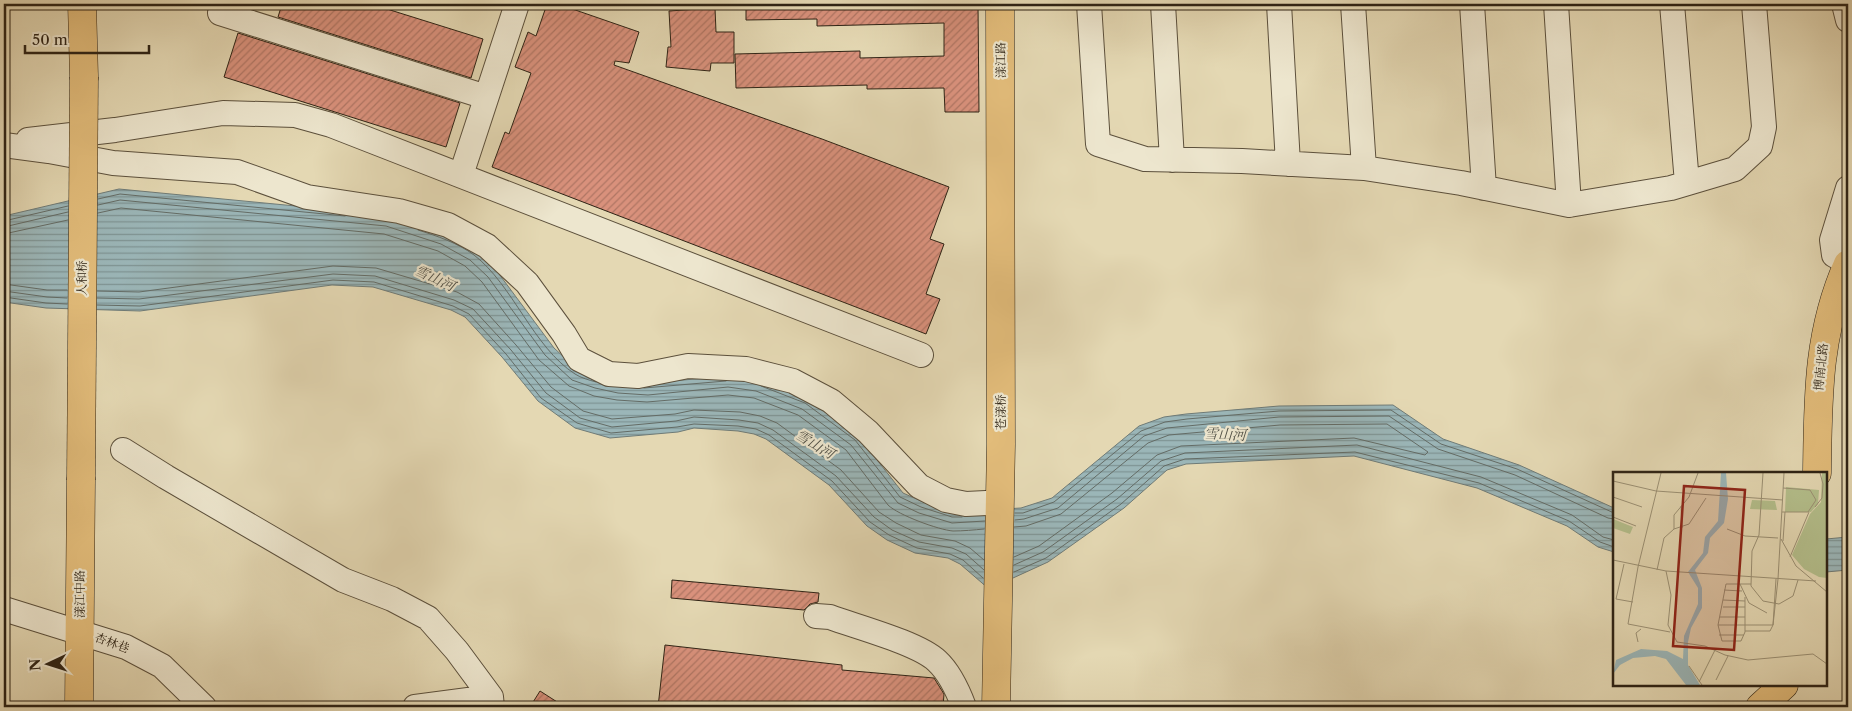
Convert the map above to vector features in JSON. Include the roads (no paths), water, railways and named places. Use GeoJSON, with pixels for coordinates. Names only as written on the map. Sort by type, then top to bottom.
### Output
{"type":"FeatureCollection","features":[{"type":"Feature","properties":{"kind":"main road","name":"人和桥"},"geometry":{"type":"LineString","coordinates":[[81,480],[84,77],[82,4]]}},
{"type":"Feature","properties":{"kind":"main road","name":"漾江路"},"geometry":{"type":"LineString","coordinates":[[1000,4],[1001,116]]}},
{"type":"Feature","properties":{"kind":"main road","name":"苍漾桥"},"geometry":{"type":"LineString","coordinates":[[996,707],[1001,444],[1001,116]]}},
{"type":"Feature","properties":{"kind":"main road","name":"博南北路"},"geometry":{"type":"LineString","coordinates":[[1817,472],[1818,396],[1822,357],[1832,308],[1848,264]]}},
{"type":"Feature","properties":{"kind":"main road","name":"漾江中路"},"geometry":{"type":"LineString","coordinates":[[79,707],[81,480]]}},
{"type":"Feature","properties":{"kind":"main road"},"geometry":{"type":"LineString","coordinates":[[1760,707],[1783,686]]}},
{"type":"Feature","properties":{"kind":"street"},"geometry":{"type":"LineString","coordinates":[[461,175],[517,4]]}},
{"type":"Feature","properties":{"kind":"street"},"geometry":{"type":"LineString","coordinates":[[1089,4],[1098,144],[1145,159],[1364,168],[1484,188],[1569,205],[1671,188],[1734,169],[1760,146],[1764,126],[1754,4]]}},
{"type":"Feature","properties":{"kind":"street"},"geometry":{"type":"LineString","coordinates":[[1163,4],[1172,160]]}},
{"type":"Feature","properties":{"kind":"street"},"geometry":{"type":"LineString","coordinates":[[1278,4],[1288,164]]}},
{"type":"Feature","properties":{"kind":"street"},"geometry":{"type":"LineString","coordinates":[[1352,4],[1364,168]]}},
{"type":"Feature","properties":{"kind":"street"},"geometry":{"type":"LineString","coordinates":[[1472,4],[1484,188]]}},
{"type":"Feature","properties":{"kind":"street"},"geometry":{"type":"LineString","coordinates":[[1556,4],[1569,205]]}},
{"type":"Feature","properties":{"kind":"street"},"geometry":{"type":"LineString","coordinates":[[1672,4],[1687,183]]}},
{"type":"Feature","properties":{"kind":"street"},"geometry":{"type":"LineString","coordinates":[[1844,4],[1848,20]]}},
{"type":"Feature","properties":{"kind":"street"},"geometry":{"type":"LineString","coordinates":[[220,13],[486,97]]}},
{"type":"Feature","properties":{"kind":"street"},"geometry":{"type":"LineString","coordinates":[[4,144],[223,114],[295,115],[331,125],[921,355]]}},
{"type":"Feature","properties":{"kind":"street"},"geometry":{"type":"LineString","coordinates":[[4,144],[113,164],[154,165],[237,172],[307,197],[399,211],[448,225],[487,246],[527,283],[564,334],[579,359],[609,374],[638,376],[688,366],[746,369],[793,380],[831,401],[868,432],[919,486],[946,500],[966,504],[986,503]]}},
{"type":"Feature","properties":{"kind":"street"},"geometry":{"type":"LineString","coordinates":[[1848,188],[1832,240],[1832,251],[1837,258],[1848,264]]}},
{"type":"Feature","properties":{"kind":"street"},"geometry":{"type":"LineString","coordinates":[[123,450],[344,580],[392,599],[428,618],[457,652],[491,702]]}},
{"type":"Feature","properties":{"kind":"street","name":"杏林巷"},"geometry":{"type":"LineString","coordinates":[[4,609],[80,631],[126,647],[162,666],[204,707]]}},
{"type":"Feature","properties":{"kind":"street"},"geometry":{"type":"LineString","coordinates":[[816,616],[830,617],[916,648],[936,660],[948,673],[964,707]]}},
{"type":"Feature","properties":{"kind":"street"},"geometry":{"type":"LineString","coordinates":[[415,707],[491,702]]}},
{"type":"Feature","properties":{"kind":"water","name":"雪山河"},"geometry":{"type":"Polygon","coordinates":[[[119,189],[389,215],[446,234],[477,251],[496,270],[554,348],[578,370],[649,383],[729,376],[758,380],[807,399],[859,437],[903,493],[954,512],[1021,508],[1052,498],[1139,426],[1164,417],[1279,406],[1393,405],[1443,439],[1519,465],[1613,508],[1613,552],[1598,547],[1567,526],[1477,488],[1354,456],[1186,464],[1167,470],[1124,508],[1048,562],[989,589],[960,564],[948,558],[915,553],[887,540],[867,526],[829,485],[766,439],[754,434],[694,428],[678,432],[610,438],[575,428],[538,401],[502,357],[465,317],[451,310],[373,287],[332,285],[140,311],[46,308],[4,302],[4,216],[119,189]]]}},
{"type":"Feature","properties":{"kind":"water"},"geometry":{"type":"Polygon","coordinates":[[[1848,537],[1848,570],[1827,572],[1827,539],[1848,537]]]}}]}
